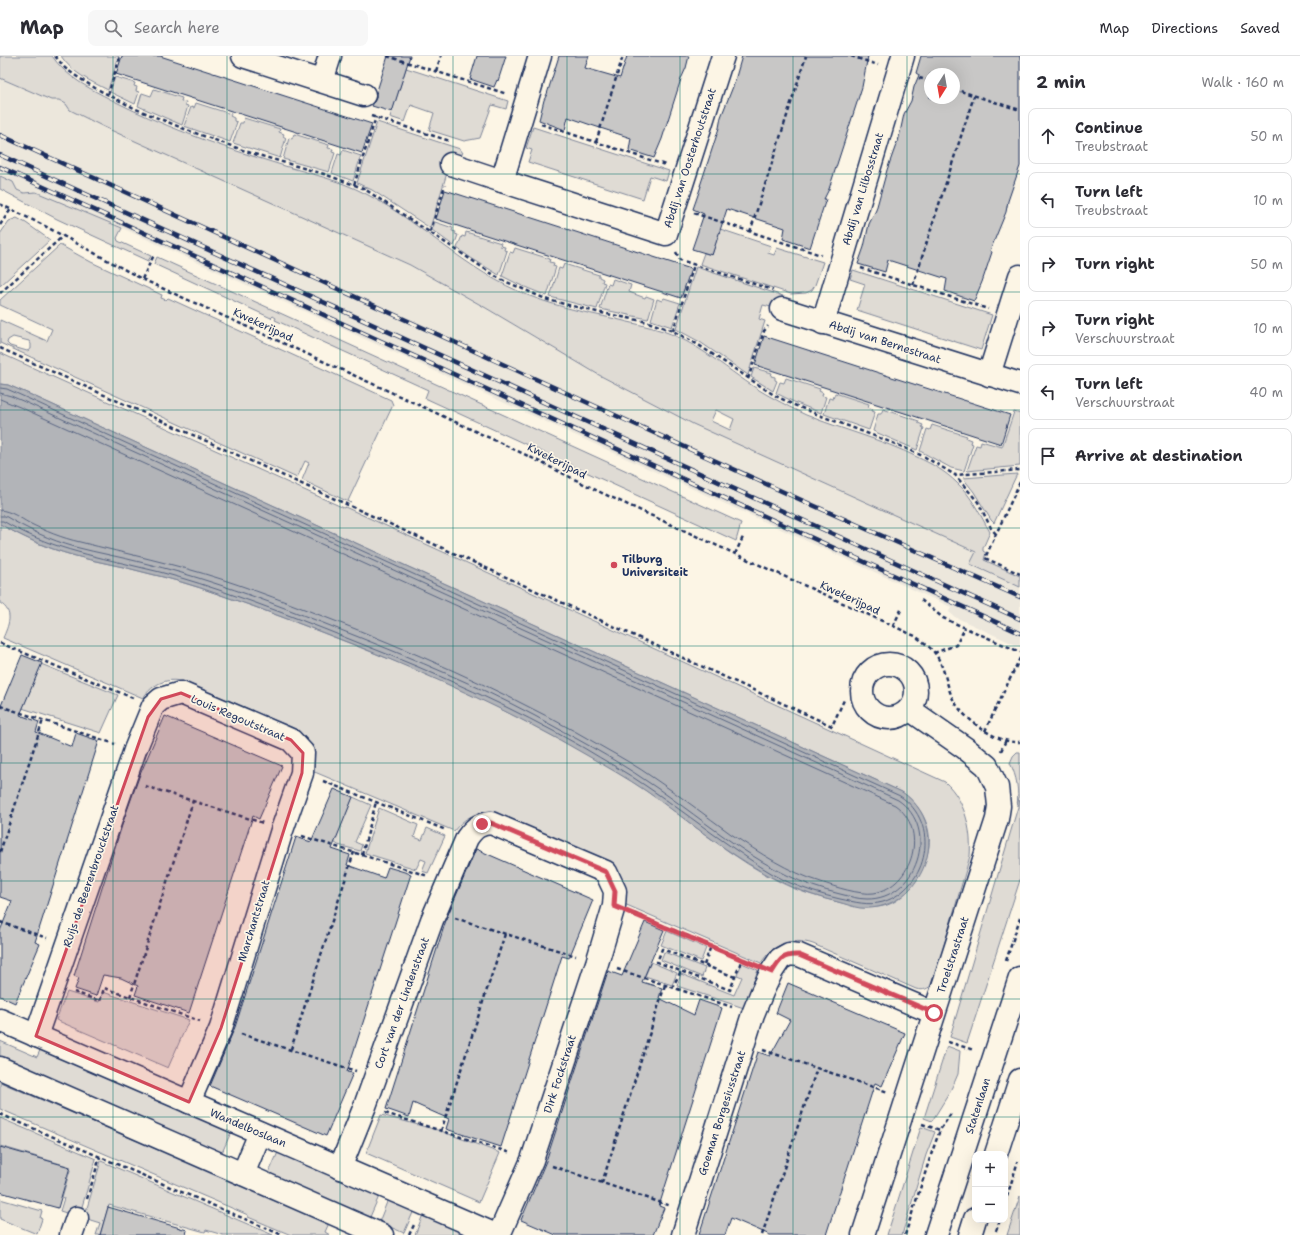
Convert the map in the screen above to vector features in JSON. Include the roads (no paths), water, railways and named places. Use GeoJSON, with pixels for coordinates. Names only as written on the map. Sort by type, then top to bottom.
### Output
{"type":"FeatureCollection","features":[{"type":"Feature","properties":{"kind":"street"},"geometry":{"type":"LineString","coordinates":[[243,56],[364,95]]}},
{"type":"Feature","properties":{"kind":"street"},"geometry":{"type":"LineString","coordinates":[[322,81],[330,56]]}},
{"type":"Feature","properties":{"kind":"street"},"geometry":{"type":"LineString","coordinates":[[502,181],[540,56]]}},
{"type":"Feature","properties":{"kind":"street","name":"Abdij van Oosterhoutstraat"},"geometry":{"type":"LineString","coordinates":[[451,164],[666,234],[723,56]]}},
{"type":"Feature","properties":{"kind":"street","name":"Abdij van Lilbosstraat"},"geometry":{"type":"LineString","coordinates":[[823,323],[903,56]]}},
{"type":"Feature","properties":{"kind":"street"},"geometry":{"type":"LineString","coordinates":[[988,375],[1020,276]]}},
{"type":"Feature","properties":{"kind":"street","name":"Abdij van Bernestraat"},"geometry":{"type":"LineString","coordinates":[[782,309],[1020,384]]}},
{"type":"Feature","properties":{"kind":"street","name":"Louis Regoutstraat"},"geometry":{"type":"LineString","coordinates":[[150,712],[161,699],[181,693],[291,740]]}},
{"type":"Feature","properties":{"kind":"street","name":"Troelstrastraat"},"geometry":{"type":"LineString","coordinates":[[863,1235],[997,819],[997,786],[987,766],[965,748],[909,709]]}},
{"type":"Feature","properties":{"kind":"street","name":"Ruijs de Beerenbrouckstraat"},"geometry":{"type":"LineString","coordinates":[[36,1036],[135,750],[150,712]]}},
{"type":"Feature","properties":{"kind":"street","name":"Marchantstraat"},"geometry":{"type":"LineString","coordinates":[[189,1102],[221,1028],[282,830],[302,773],[303,753],[291,740]]}},
{"type":"Feature","properties":{"kind":"street","name":"Dirk Fockstraat"},"geometry":{"type":"LineString","coordinates":[[467,838],[472,831],[482,824],[491,823],[606,872],[615,891],[613,908],[597,963],[532,1160],[499,1235]]}},
{"type":"Feature","properties":{"kind":"street","name":"Cort van der Lindenstraat"},"geometry":{"type":"LineString","coordinates":[[340,1168],[365,1106],[432,920],[467,838]]}},
{"type":"Feature","properties":{"kind":"street","name":"Goeman Borgesiusstraat"},"geometry":{"type":"LineString","coordinates":[[683,1235],[753,1014],[762,992],[780,959],[789,954],[799,955],[934,1013]]}},
{"type":"Feature","properties":{"kind":"street","name":"Statenlaan"},"geometry":{"type":"LineString","coordinates":[[936,1235],[1020,978]]}},
{"type":"Feature","properties":{"kind":"street","name":"Wandelboslaan"},"geometry":{"type":"LineString","coordinates":[[0,1020],[496,1235]]}},
{"type":"Feature","properties":{"kind":"street"},"geometry":{"type":"LineString","coordinates":[[0,1068],[374,1233]]}},
{"type":"Feature","properties":{"kind":"street"},"geometry":{"type":"LineString","coordinates":[[997,1151],[1020,1080]]}},
{"type":"Feature","properties":{"kind":"street"},"geometry":{"type":"LineString","coordinates":[[243,1174],[260,1133]]}},
{"type":"Feature","properties":{"kind":"street"},"geometry":{"type":"LineString","coordinates":[[970,1235],[974,1223]]}},
{"type":"Feature","properties":{"kind":"water"},"geometry":{"type":"Polygon","coordinates":[[[0,384],[8,385],[29,394],[902,792],[920,811],[925,821],[929,845],[923,869],[912,887],[900,898],[877,907],[857,908],[811,894],[785,884],[737,856],[646,791],[610,768],[533,725],[447,684],[360,647],[236,600],[171,579],[63,552],[44,546],[17,533],[0,524],[0,384]]]}},
{"type":"Feature","properties":{"kind":"railway"},"geometry":{"type":"LineString","coordinates":[[0,135],[799,499],[1020,597]]}},
{"type":"Feature","properties":{"kind":"railway"},"geometry":{"type":"LineString","coordinates":[[0,155],[1020,619]]}},
{"type":"Feature","properties":{"kind":"railway"},"geometry":{"type":"LineString","coordinates":[[0,167],[1020,633]]}},
{"type":"Feature","properties":{"kind":"place","name":"Tilburg Universiteit"},"geometry":{"type":"Point","coordinates":[614,565]}}]}
